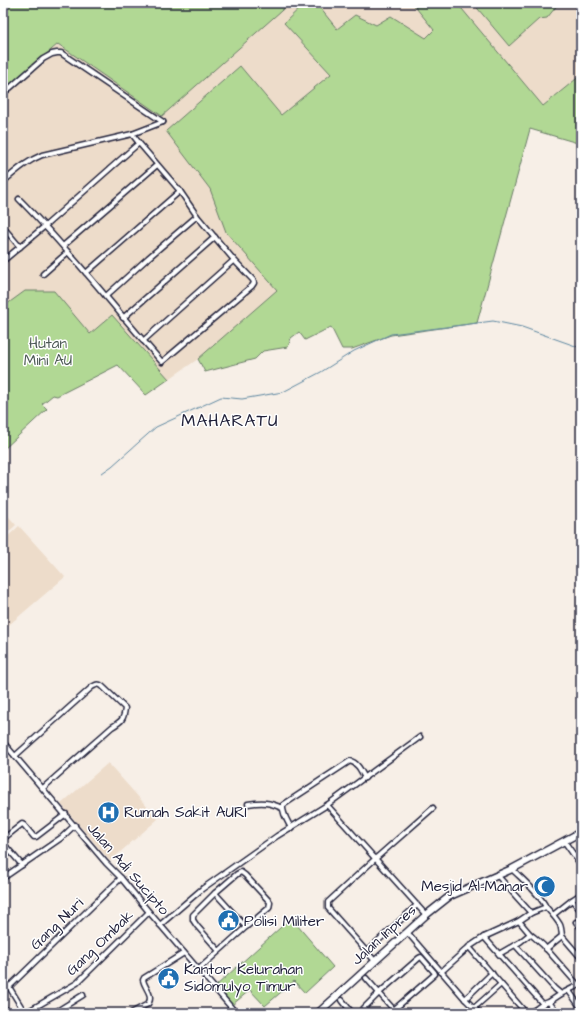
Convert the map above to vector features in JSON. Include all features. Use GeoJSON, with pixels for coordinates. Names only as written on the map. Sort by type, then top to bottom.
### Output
{"type":"FeatureCollection","features":[{"type":"Feature","properties":{"kind":"main road","name":"Jalan Inpres"},"geometry":{"type":"LineString","coordinates":[[318,1013],[426,915],[450,896],[512,869],[581,832]]}},
{"type":"Feature","properties":{"kind":"street"},"geometry":{"type":"LineString","coordinates":[[3,94],[43,59],[52,54],[61,53],[163,122],[132,134],[32,158],[3,182]]}},
{"type":"Feature","properties":{"kind":"street"},"geometry":{"type":"LineString","coordinates":[[19,199],[63,246],[162,362],[254,283],[197,216],[180,191],[132,134]]}},
{"type":"Feature","properties":{"kind":"street"},"geometry":{"type":"LineString","coordinates":[[3,262],[139,143]]}},
{"type":"Feature","properties":{"kind":"street"},"geometry":{"type":"LineString","coordinates":[[63,246],[157,165]]}},
{"type":"Feature","properties":{"kind":"street"},"geometry":{"type":"LineString","coordinates":[[86,273],[180,191]]}},
{"type":"Feature","properties":{"kind":"street"},"geometry":{"type":"LineString","coordinates":[[106,296],[197,216]]}},
{"type":"Feature","properties":{"kind":"street"},"geometry":{"type":"LineString","coordinates":[[3,227],[20,247]]}},
{"type":"Feature","properties":{"kind":"street"},"geometry":{"type":"LineString","coordinates":[[123,318],[215,237]]}},
{"type":"Feature","properties":{"kind":"street"},"geometry":{"type":"LineString","coordinates":[[43,274],[68,252]]}},
{"type":"Feature","properties":{"kind":"street"},"geometry":{"type":"LineString","coordinates":[[143,341],[234,260]]}},
{"type":"Feature","properties":{"kind":"street"},"geometry":{"type":"LineString","coordinates":[[15,756],[96,684],[102,686],[125,708],[124,716],[121,722],[112,727],[43,788]]}},
{"type":"Feature","properties":{"kind":"street"},"geometry":{"type":"LineString","coordinates":[[160,925],[202,889],[277,836],[327,805],[420,737]]}},
{"type":"Feature","properties":{"kind":"street","name":"Jalan Adi Sucipto"},"geometry":{"type":"LineString","coordinates":[[3,742],[236,1013]]}},
{"type":"Feature","properties":{"kind":"street"},"geometry":{"type":"LineString","coordinates":[[282,808],[283,805],[350,761],[353,761],[365,778]]}},
{"type":"Feature","properties":{"kind":"street"},"geometry":{"type":"LineString","coordinates":[[248,804],[263,802],[282,808]]}},
{"type":"Feature","properties":{"kind":"street"},"geometry":{"type":"LineString","coordinates":[[327,805],[426,915]]}},
{"type":"Feature","properties":{"kind":"street"},"geometry":{"type":"LineString","coordinates":[[282,808],[284,816],[291,828]]}},
{"type":"Feature","properties":{"kind":"street"},"geometry":{"type":"LineString","coordinates":[[376,961],[328,908],[327,904],[433,808]]}},
{"type":"Feature","properties":{"kind":"street"},"geometry":{"type":"LineString","coordinates":[[3,838],[22,824],[34,837],[36,837],[66,814]]}},
{"type":"Feature","properties":{"kind":"street"},"geometry":{"type":"LineString","coordinates":[[3,878],[61,838],[75,825]]}},
{"type":"Feature","properties":{"kind":"street"},"geometry":{"type":"LineString","coordinates":[[564,841],[581,865]]}},
{"type":"Feature","properties":{"kind":"street"},"geometry":{"type":"LineString","coordinates":[[3,843],[22,865]]}},
{"type":"Feature","properties":{"kind":"street"},"geometry":{"type":"LineString","coordinates":[[512,869],[543,902],[560,924],[562,936],[581,958]]}},
{"type":"Feature","properties":{"kind":"street"},"geometry":{"type":"LineString","coordinates":[[199,969],[269,908],[270,904],[246,875],[241,872],[193,915],[193,920],[219,951]]}},
{"type":"Feature","properties":{"kind":"street"},"geometry":{"type":"LineString","coordinates":[[497,875],[531,913]]}},
{"type":"Feature","properties":{"kind":"street","name":"Gang Nuri"},"geometry":{"type":"LineString","coordinates":[[9,987],[121,878]]}},
{"type":"Feature","properties":{"kind":"street"},"geometry":{"type":"LineString","coordinates":[[215,894],[246,927]]}},
{"type":"Feature","properties":{"kind":"street"},"geometry":{"type":"LineString","coordinates":[[553,916],[581,894]]}},
{"type":"Feature","properties":{"kind":"street"},"geometry":{"type":"LineString","coordinates":[[572,900],[581,911]]}},
{"type":"Feature","properties":{"kind":"street"},"geometry":{"type":"LineString","coordinates":[[367,951],[417,905]]}},
{"type":"Feature","properties":{"kind":"street"},"geometry":{"type":"LineString","coordinates":[[441,972],[469,947],[484,937],[546,907]]}},
{"type":"Feature","properties":{"kind":"street","name":"Gang Ombak"},"geometry":{"type":"LineString","coordinates":[[25,1013],[77,983],[149,912]]}},
{"type":"Feature","properties":{"kind":"street"},"geometry":{"type":"LineString","coordinates":[[469,947],[526,1013],[530,1013],[543,1004],[580,985],[519,921]]}},
{"type":"Feature","properties":{"kind":"street"},"geometry":{"type":"LineString","coordinates":[[576,922],[581,928]]}},
{"type":"Feature","properties":{"kind":"street"},"geometry":{"type":"LineString","coordinates":[[407,932],[479,1013]]}},
{"type":"Feature","properties":{"kind":"street"},"geometry":{"type":"LineString","coordinates":[[499,954],[530,934]]}},
{"type":"Feature","properties":{"kind":"street"},"geometry":{"type":"LineString","coordinates":[[546,949],[562,936]]}},
{"type":"Feature","properties":{"kind":"street"},"geometry":{"type":"LineString","coordinates":[[484,937],[543,1004]]}},
{"type":"Feature","properties":{"kind":"street"},"geometry":{"type":"LineString","coordinates":[[515,945],[561,994]]}},
{"type":"Feature","properties":{"kind":"street"},"geometry":{"type":"LineString","coordinates":[[131,1013],[148,1004],[150,1001],[151,996],[143,983],[144,978],[184,953]]}},
{"type":"Feature","properties":{"kind":"street"},"geometry":{"type":"LineString","coordinates":[[359,1013],[379,994],[420,958],[435,974],[392,1011],[379,994],[366,978]]}},
{"type":"Feature","properties":{"kind":"street"},"geometry":{"type":"LineString","coordinates":[[465,999],[492,973]]}},
{"type":"Feature","properties":{"kind":"street"},"geometry":{"type":"LineString","coordinates":[[3,976],[25,1013]]}},
{"type":"Feature","properties":{"kind":"street"},"geometry":{"type":"LineString","coordinates":[[474,1008],[501,984]]}},
{"type":"Feature","properties":{"kind":"street"},"geometry":{"type":"LineString","coordinates":[[569,991],[581,1008]]}},
{"type":"Feature","properties":{"kind":"street"},"geometry":{"type":"LineString","coordinates":[[54,1013],[83,996]]}},
{"type":"Feature","properties":{"kind":"street"},"geometry":{"type":"LineString","coordinates":[[342,1000],[352,1013]]}},
{"type":"Feature","properties":{"kind":"street"},"geometry":{"type":"LineString","coordinates":[[549,1002],[557,1013]]}},
{"type":"Feature","properties":{"kind":"street"},"geometry":{"type":"LineString","coordinates":[[3,1007],[8,1013]]}},
{"type":"Feature","properties":{"kind":"shaded area"},"geometry":{"type":"Polygon","coordinates":[[[3,3],[581,3],[581,144],[530,129],[477,323],[391,335],[352,349],[342,349],[331,327],[305,340],[299,332],[291,338],[288,347],[263,351],[255,359],[205,372],[198,359],[146,395],[118,365],[57,396],[53,395],[42,404],[47,409],[3,450],[3,3]]]}},
{"type":"Feature","properties":{"kind":"shaded area"},"geometry":{"type":"Polygon","coordinates":[[[3,510],[16,525],[3,537],[3,510]]]}},
{"type":"Feature","properties":{"kind":"shaded area"},"geometry":{"type":"Polygon","coordinates":[[[19,526],[65,577],[3,630],[3,541],[19,526]]]}},
{"type":"Feature","properties":{"kind":"shaded area","name":"Rumah Sakit AURI"},"geometry":{"type":"Polygon","coordinates":[[[108,763],[158,819],[110,861],[61,804],[108,763]]]}},
{"type":"Feature","properties":{"kind":"green space"},"geometry":{"type":"Polygon","coordinates":[[[3,3],[290,3],[162,116],[58,44],[3,91],[3,3]]]}},
{"type":"Feature","properties":{"kind":"green space"},"geometry":{"type":"Polygon","coordinates":[[[305,3],[316,3],[337,29],[355,15],[376,25],[391,16],[426,38],[434,30],[412,3],[457,3],[543,106],[581,75],[581,144],[530,129],[477,323],[391,335],[352,349],[342,349],[331,327],[305,340],[299,332],[291,338],[288,347],[263,351],[255,359],[205,372],[198,359],[277,290],[226,232],[210,189],[166,131],[240,66],[281,115],[331,74],[284,23],[305,3]]]}},
{"type":"Feature","properties":{"kind":"green space"},"geometry":{"type":"Polygon","coordinates":[[[473,3],[559,3],[547,18],[539,19],[509,46],[473,3]]]}},
{"type":"Feature","properties":{"kind":"green space","name":"Hutan Mini AU"},"geometry":{"type":"Polygon","coordinates":[[[25,291],[54,291],[90,334],[112,315],[169,379],[146,395],[118,365],[57,396],[53,395],[42,404],[47,409],[3,450],[3,307],[25,291]]]}},
{"type":"Feature","properties":{"kind":"green space"},"geometry":{"type":"Polygon","coordinates":[[[291,918],[333,967],[305,993],[294,981],[265,1006],[250,990],[232,1005],[217,985],[291,918]]]}},
{"type":"Feature","properties":{"kind":"waterway"},"geometry":{"type":"LineString","coordinates":[[102,473],[156,427],[221,397],[242,399],[283,392],[321,372],[354,351],[391,334],[493,321],[522,327],[581,348]]}},
{"type":"Feature","properties":{"kind":"place","name":"Rumah Sakit AURI"},"geometry":{"type":"Point","coordinates":[109,812]}},
{"type":"Feature","properties":{"kind":"place","name":"Mesjid Al-Manar"},"geometry":{"type":"Point","coordinates":[544,886]}},
{"type":"Feature","properties":{"kind":"place","name":"Polisi Militer"},"geometry":{"type":"Point","coordinates":[228,921]}},
{"type":"Feature","properties":{"kind":"place","name":"Kantor Kelurahan Sidomulyo Timur"},"geometry":{"type":"Point","coordinates":[169,978]}},
{"type":"Feature","properties":{"kind":"district","name":"MAHARATU"},"geometry":{"type":"Point","coordinates":[230,421]}}]}
